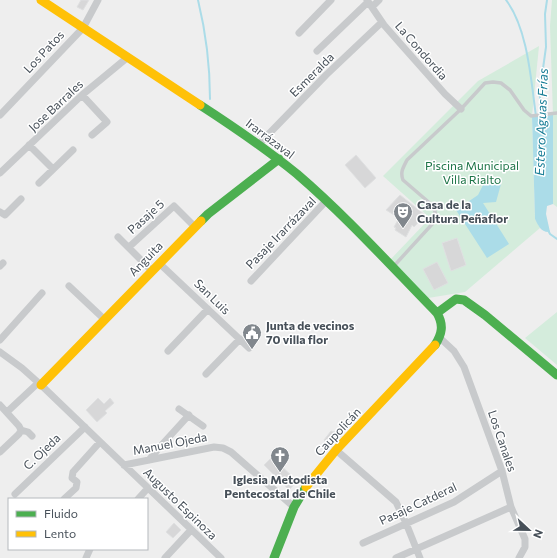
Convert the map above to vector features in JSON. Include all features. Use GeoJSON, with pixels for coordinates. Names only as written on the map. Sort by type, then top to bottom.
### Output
{"type":"FeatureCollection","features":[{"type":"Feature","properties":{"kind":"main road","name":"Irarrázaval"},"geometry":{"type":"LineString","coordinates":[[42,0],[259,144],[310,186],[437,313],[443,324],[443,331],[440,338]]}},
{"type":"Feature","properties":{"kind":"main road","name":"Anguita"},"geometry":{"type":"LineString","coordinates":[[40,384],[208,214],[279,160]]}},
{"type":"Feature","properties":{"kind":"main road"},"geometry":{"type":"LineString","coordinates":[[437,313],[456,299],[464,300],[557,375]]}},
{"type":"Feature","properties":{"kind":"main road","name":"Caupolicán"},"geometry":{"type":"LineString","coordinates":[[274,558],[294,507],[304,490],[336,450],[425,358],[440,338]]}},
{"type":"Feature","properties":{"kind":"street","name":"Los Patos"},"geometry":{"type":"LineString","coordinates":[[0,115],[83,28],[98,0]]}},
{"type":"Feature","properties":{"kind":"street"},"geometry":{"type":"LineString","coordinates":[[299,32],[331,0]]}},
{"type":"Feature","properties":{"kind":"street"},"geometry":{"type":"LineString","coordinates":[[317,51],[369,3],[379,0]]}},
{"type":"Feature","properties":{"kind":"street","name":"La Condordia"},"geometry":{"type":"LineString","coordinates":[[369,3],[382,22],[445,94],[461,109]]}},
{"type":"Feature","properties":{"kind":"street","name":"Esmeralda"},"geometry":{"type":"LineString","coordinates":[[259,144],[326,75],[382,22]]}},
{"type":"Feature","properties":{"kind":"street","name":"Jose Barrales"},"geometry":{"type":"LineString","coordinates":[[0,173],[82,95],[128,57]]}},
{"type":"Feature","properties":{"kind":"street"},"geometry":{"type":"LineString","coordinates":[[82,95],[107,122],[92,135]]}},
{"type":"Feature","properties":{"kind":"street"},"geometry":{"type":"LineString","coordinates":[[29,145],[53,169]]}},
{"type":"Feature","properties":{"kind":"street"},"geometry":{"type":"LineString","coordinates":[[39,183],[73,150]]}},
{"type":"Feature","properties":{"kind":"street"},"geometry":{"type":"LineString","coordinates":[[0,212],[5,215],[21,199]]}},
{"type":"Feature","properties":{"kind":"street","name":"Pasaje Irarrázaval"},"geometry":{"type":"LineString","coordinates":[[251,281],[326,201]]}},
{"type":"Feature","properties":{"kind":"street","name":"Pasaje 5"},"geometry":{"type":"LineString","coordinates":[[129,247],[174,206],[192,229]]}},
{"type":"Feature","properties":{"kind":"street","name":"Pasaje 5"},"geometry":{"type":"LineString","coordinates":[[118,237],[152,271]]}},
{"type":"Feature","properties":{"kind":"street","name":"San Luis"},"geometry":{"type":"LineString","coordinates":[[159,263],[249,348]]}},
{"type":"Feature","properties":{"kind":"street"},"geometry":{"type":"LineString","coordinates":[[69,286],[104,319]]}},
{"type":"Feature","properties":{"kind":"street"},"geometry":{"type":"LineString","coordinates":[[0,340],[42,293]]}},
{"type":"Feature","properties":{"kind":"street"},"geometry":{"type":"LineString","coordinates":[[168,351],[208,309]]}},
{"type":"Feature","properties":{"kind":"street","name":"Los Canales"},"geometry":{"type":"LineString","coordinates":[[440,338],[454,351],[464,367],[502,471],[511,507],[525,539],[525,547],[519,558]]}},
{"type":"Feature","properties":{"kind":"street"},"geometry":{"type":"LineString","coordinates":[[206,374],[240,339]]}},
{"type":"Feature","properties":{"kind":"street","name":"Manuel Ojeda"},"geometry":{"type":"LineString","coordinates":[[2,356],[40,384],[124,465],[214,447],[223,448],[231,452],[294,507]]}},
{"type":"Feature","properties":{"kind":"street"},"geometry":{"type":"LineString","coordinates":[[7,412],[40,384]]}},
{"type":"Feature","properties":{"kind":"street"},"geometry":{"type":"LineString","coordinates":[[0,405],[21,430],[28,432],[32,436]]}},
{"type":"Feature","properties":{"kind":"street"},"geometry":{"type":"LineString","coordinates":[[180,409],[202,426]]}},
{"type":"Feature","properties":{"kind":"street"},"geometry":{"type":"LineString","coordinates":[[149,460],[158,448],[189,415]]}},
{"type":"Feature","properties":{"kind":"street","name":"C. Ojeda"},"geometry":{"type":"LineString","coordinates":[[16,494],[85,426]]}},
{"type":"Feature","properties":{"kind":"street"},"geometry":{"type":"LineString","coordinates":[[0,452],[19,434],[21,430]]}},
{"type":"Feature","properties":{"kind":"street"},"geometry":{"type":"LineString","coordinates":[[65,498],[76,488],[77,482],[72,478],[73,472],[100,442]]}},
{"type":"Feature","properties":{"kind":"street"},"geometry":{"type":"LineString","coordinates":[[336,450],[396,502],[420,558]]}},
{"type":"Feature","properties":{"kind":"street","name":"Augusto Espinoza"},"geometry":{"type":"LineString","coordinates":[[124,465],[221,558]]}},
{"type":"Feature","properties":{"kind":"street","name":"Pasaje Catderal"},"geometry":{"type":"LineString","coordinates":[[363,543],[386,531],[454,502],[502,471]]}},
{"type":"Feature","properties":{"kind":"street"},"geometry":{"type":"LineString","coordinates":[[139,498],[148,488]]}},
{"type":"Feature","properties":{"kind":"street"},"geometry":{"type":"LineString","coordinates":[[396,558],[511,507]]}},
{"type":"Feature","properties":{"kind":"street"},"geometry":{"type":"LineString","coordinates":[[165,558],[191,530]]}},
{"type":"Feature","properties":{"kind":"lane"},"geometry":{"type":"LineString","coordinates":[[392,268],[435,222],[436,217],[435,210],[432,205],[403,180],[401,174],[402,169],[407,160],[461,109],[485,83],[501,83],[510,90],[524,110],[531,116],[556,114]]}},
{"type":"Feature","properties":{"kind":"green space"},"geometry":{"type":"Polygon","coordinates":[[[552,0],[557,0],[557,207],[553,204],[553,115],[550,26],[552,0]]]}},
{"type":"Feature","properties":{"kind":"green space","name":"Piscina Municipal Villa Rialto"},"geometry":{"type":"Polygon","coordinates":[[[539,46],[532,116],[535,219],[540,228],[465,292],[428,298],[390,260],[430,218],[383,176],[478,81],[539,46]]]}},
{"type":"Feature","properties":{"kind":"green space"},"geometry":{"type":"Polygon","coordinates":[[[557,312],[557,365],[525,338],[557,312]]]}},
{"type":"Feature","properties":{"kind":"water"},"geometry":{"type":"Polygon","coordinates":[[[553,115],[553,204],[547,206],[546,214],[550,232],[547,232],[540,228],[535,219],[532,116],[553,115]]]}},
{"type":"Feature","properties":{"kind":"water"},"geometry":{"type":"Polygon","coordinates":[[[501,184],[496,202],[483,203],[509,244],[487,258],[456,210],[478,195],[483,185],[501,184]]]}},
{"type":"Feature","properties":{"kind":"building"},"geometry":{"type":"Polygon","coordinates":[[[81,0],[89,0],[83,10],[77,7],[81,0]]]}},
{"type":"Feature","properties":{"kind":"building"},"geometry":{"type":"Polygon","coordinates":[[[356,155],[376,178],[365,188],[345,165],[356,155]]]}},
{"type":"Feature","properties":{"kind":"building"},"geometry":{"type":"Polygon","coordinates":[[[400,195],[425,215],[414,227],[412,225],[406,237],[395,230],[396,228],[394,227],[399,218],[386,210],[400,195]]]}},
{"type":"Feature","properties":{"kind":"building"},"geometry":{"type":"Polygon","coordinates":[[[457,238],[466,265],[451,271],[442,243],[457,238]]]}},
{"type":"Feature","properties":{"kind":"building"},"geometry":{"type":"Polygon","coordinates":[[[437,262],[448,283],[434,290],[423,269],[437,262]]]}},
{"type":"Feature","properties":{"kind":"building"},"geometry":{"type":"Polygon","coordinates":[[[98,398],[104,404],[110,398],[114,403],[105,411],[107,413],[97,422],[86,410],[98,398]]]}},
{"type":"Feature","properties":{"kind":"building"},"geometry":{"type":"Polygon","coordinates":[[[331,431],[341,434],[331,445],[324,440],[331,431]]]}},
{"type":"Feature","properties":{"kind":"building","name":"Iglesia Metodista Pentecostal de Chile"},"geometry":{"type":"Polygon","coordinates":[[[272,457],[297,481],[289,490],[264,465],[272,457]]]}},
{"type":"Feature","properties":{"kind":"building"},"geometry":{"type":"Polygon","coordinates":[[[174,523],[181,530],[173,538],[166,532],[174,523]]]}},
{"type":"Feature","properties":{"kind":"waterway"},"geometry":{"type":"LineString","coordinates":[[198,0],[207,49],[210,99]]}},
{"type":"Feature","properties":{"kind":"waterway"},"geometry":{"type":"LineString","coordinates":[[506,0],[519,25],[524,40],[536,116]]}},
{"type":"Feature","properties":{"kind":"waterway","name":"Estero Aguas Frías"},"geometry":{"type":"LineString","coordinates":[[540,115],[540,90],[546,47],[545,14],[547,0]]}},
{"type":"Feature","properties":{"kind":"waterway","name":"Estero Aguas Frías"},"geometry":{"type":"LineString","coordinates":[[548,230],[550,234],[557,239]]}},
{"type":"Feature","properties":{"kind":"traffic: fast"},"geometry":{"type":"LineString","coordinates":[[200,105],[250,138],[274,156],[334,207],[437,313],[441,322],[441,329],[435,345]]}},
{"type":"Feature","properties":{"kind":"traffic: fast"},"geometry":{"type":"LineString","coordinates":[[201,221],[279,159]]}},
{"type":"Feature","properties":{"kind":"traffic: fast"},"geometry":{"type":"LineString","coordinates":[[437,313],[456,299],[464,300],[485,315],[557,375]]}},
{"type":"Feature","properties":{"kind":"traffic: fast"},"geometry":{"type":"LineString","coordinates":[[274,558],[294,507],[306,487]]}},
{"type":"Feature","properties":{"kind":"traffic: slow"},"geometry":{"type":"LineString","coordinates":[[41,0],[200,105]]}},
{"type":"Feature","properties":{"kind":"traffic: slow"},"geometry":{"type":"LineString","coordinates":[[41,385],[201,221]]}},
{"type":"Feature","properties":{"kind":"traffic: slow"},"geometry":{"type":"LineString","coordinates":[[306,487],[336,450],[435,345]]}},
{"type":"Feature","properties":{"kind":"place","name":"Casa de la Cultura Peñaflor"},"geometry":{"type":"Point","coordinates":[403,229]}},
{"type":"Feature","properties":{"kind":"place","name":"Junta de vecinos 70 villa flor"},"geometry":{"type":"Point","coordinates":[252,350]}},
{"type":"Feature","properties":{"kind":"place","name":"Iglesia Metodista Pentecostal de Chile"},"geometry":{"type":"Point","coordinates":[280,473]}}]}
